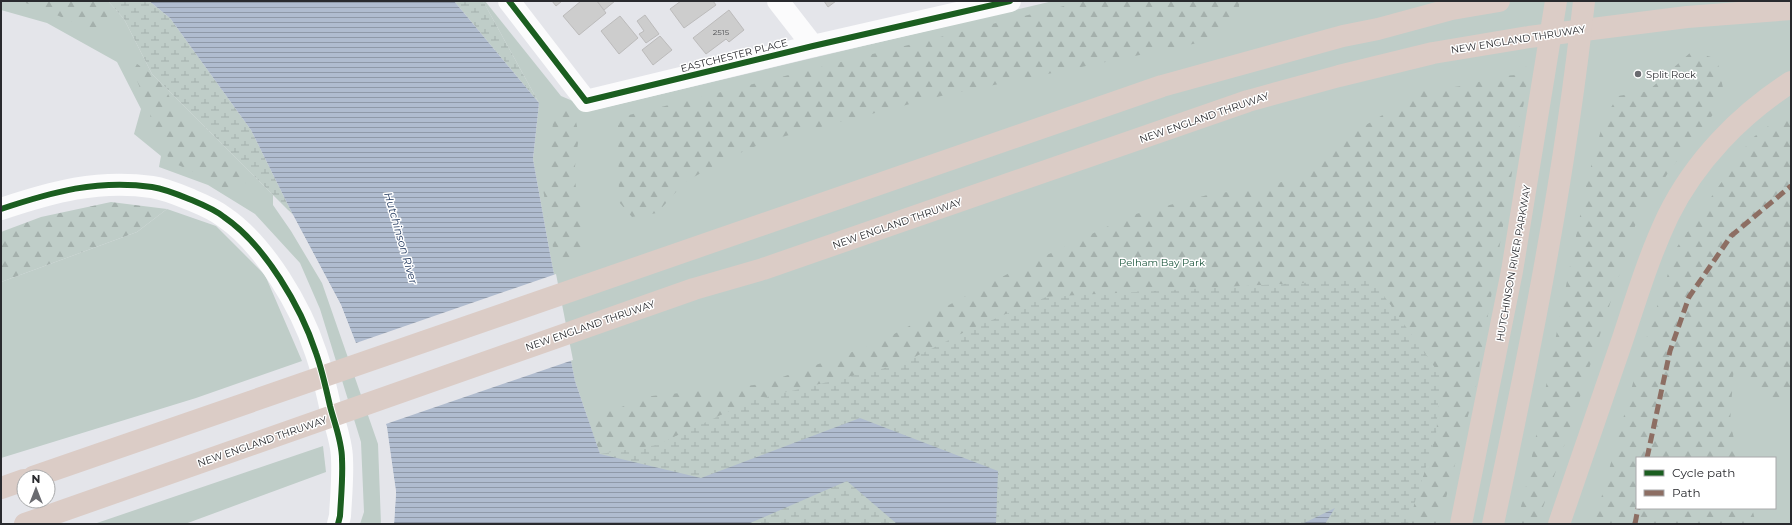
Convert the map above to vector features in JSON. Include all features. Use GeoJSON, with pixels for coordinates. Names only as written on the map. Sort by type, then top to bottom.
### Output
{"type":"FeatureCollection","features":[{"type":"Feature","properties":{"kind":"highway"},"geometry":{"type":"LineString","coordinates":[[1424,1],[1452,9]]}},
{"type":"Feature","properties":{"kind":"highway"},"geometry":{"type":"LineString","coordinates":[[56,469],[682,254],[1162,86],[1283,51],[1378,29],[1452,9],[1499,1]]}},
{"type":"Feature","properties":{"kind":"highway"},"geometry":{"type":"LineString","coordinates":[[1550,1],[1552,26]]}},
{"type":"Feature","properties":{"kind":"highway","name":"HUTCHINSON RIVER PARKWAY"},"geometry":{"type":"LineString","coordinates":[[1461,524],[1512,271],[1556,1]]}},
{"type":"Feature","properties":{"kind":"highway"},"geometry":{"type":"LineString","coordinates":[[1493,524],[1529,349],[1560,175],[1584,1]]}},
{"type":"Feature","properties":{"kind":"highway","name":"NEW ENGLAND THRUWAY"},"geometry":{"type":"LineString","coordinates":[[25,524],[694,289],[763,269],[1248,101],[1403,60],[1501,41],[1687,16],[1791,9]]}},
{"type":"Feature","properties":{"kind":"highway"},"geometry":{"type":"LineString","coordinates":[[1559,524],[1647,269],[1663,228],[1676,202],[1702,163],[1725,136],[1762,102],[1791,82]]}},
{"type":"Feature","properties":{"kind":"highway"},"geometry":{"type":"LineString","coordinates":[[1,488],[16,483]]}},
{"type":"Feature","properties":{"kind":"street","name":"EASTCHESTER PLACE"},"geometry":{"type":"LineString","coordinates":[[509,1],[586,101],[1010,1]]}},
{"type":"Feature","properties":{"kind":"street"},"geometry":{"type":"LineString","coordinates":[[778,1],[814,46]]}},
{"type":"Feature","properties":{"kind":"street"},"geometry":{"type":"LineString","coordinates":[[1,209],[34,197],[69,188],[120,184],[153,188],[174,193],[218,213],[242,232],[260,249],[284,286],[306,327],[316,353],[328,394],[342,457],[340,516],[338,524]]}},
{"type":"Feature","properties":{"kind":"green space"},"geometry":{"type":"Polygon","coordinates":[[[1,1],[108,1],[124,19],[152,74],[273,195],[273,205],[291,231],[322,283],[378,444],[381,524],[360,524],[364,512],[361,442],[320,309],[300,263],[255,214],[208,185],[159,167],[161,156],[134,134],[141,109],[117,62],[47,23],[1,10],[1,1]]]}},
{"type":"Feature","properties":{"kind":"green space"},"geometry":{"type":"Polygon","coordinates":[[[20,1],[99,1],[107,10],[108,22],[93,29],[20,1]]]}},
{"type":"Feature","properties":{"kind":"green space"},"geometry":{"type":"Polygon","coordinates":[[[108,1],[149,1],[170,18],[251,130],[293,215],[152,74],[124,19],[108,1]]]}},
{"type":"Feature","properties":{"kind":"green space"},"geometry":{"type":"Polygon","coordinates":[[[454,1],[483,1],[539,103],[454,1]]]}},
{"type":"Feature","properties":{"kind":"green space","name":"Pelham Bay Park"},"geometry":{"type":"Polygon","coordinates":[[[483,1],[485,1],[561,96],[594,110],[1053,1],[1791,1],[1791,524],[1325,524],[600,454],[575,381],[533,159],[539,103],[483,1]]]}},
{"type":"Feature","properties":{"kind":"green space"},"geometry":{"type":"Polygon","coordinates":[[[1084,1],[1239,1],[1239,7],[1217,39],[941,96],[770,140],[724,160],[685,182],[657,213],[632,217],[619,202],[618,125],[621,117],[1084,1]]]}},
{"type":"Feature","properties":{"kind":"green space"},"geometry":{"type":"Polygon","coordinates":[[[1692,51],[1717,59],[1723,88],[1715,112],[1670,170],[1637,220],[1557,468],[1537,524],[1516,524],[1524,496],[1587,181],[1604,119],[1618,96],[1648,91],[1692,51]]]}},
{"type":"Feature","properties":{"kind":"green space"},"geometry":{"type":"Polygon","coordinates":[[[137,64],[144,68],[164,86],[176,110],[196,129],[214,151],[245,172],[246,182],[240,190],[224,188],[203,176],[169,161],[165,147],[152,131],[150,112],[133,71],[137,64]]]}},
{"type":"Feature","properties":{"kind":"green space"},"geometry":{"type":"Polygon","coordinates":[[[1530,66],[1476,386],[1439,524],[1408,524],[1436,435],[1440,375],[1372,279],[1046,297],[973,328],[901,364],[751,401],[657,445],[600,454],[588,419],[652,396],[763,384],[877,343],[1017,269],[1132,215],[1215,193],[1259,190],[1315,170],[1344,138],[1423,91],[1462,86],[1501,76],[1516,75],[1521,68],[1530,66]]]}},
{"type":"Feature","properties":{"kind":"green space"},"geometry":{"type":"Polygon","coordinates":[[[559,109],[574,113],[579,135],[574,174],[577,194],[586,224],[580,253],[570,261],[554,254],[543,189],[549,176],[553,120],[559,109]]]}},
{"type":"Feature","properties":{"kind":"green space"},"geometry":{"type":"Polygon","coordinates":[[[1791,109],[1791,401],[1775,401],[1734,364],[1730,423],[1739,457],[1636,457],[1636,509],[1752,509],[1756,524],[1594,524],[1641,354],[1677,247],[1751,139],[1791,109]]]}},
{"type":"Feature","properties":{"kind":"green space"},"geometry":{"type":"Polygon","coordinates":[[[111,202],[167,209],[137,232],[1,282],[1,232],[41,217],[111,202]]]}},
{"type":"Feature","properties":{"kind":"green space"},"geometry":{"type":"Polygon","coordinates":[[[167,209],[216,226],[265,275],[302,361],[196,398],[1,458],[1,282],[137,232],[167,209]]]}},
{"type":"Feature","properties":{"kind":"green space"},"geometry":{"type":"Polygon","coordinates":[[[1372,279],[1440,375],[1436,435],[1408,524],[584,524],[600,454],[657,445],[751,401],[901,364],[973,328],[1046,297],[1372,279]]]}},
{"type":"Feature","properties":{"kind":"green space"},"geometry":{"type":"Polygon","coordinates":[[[323,446],[326,472],[185,524],[94,524],[323,446]]]}},
{"type":"Feature","properties":{"kind":"water","name":"Hutchinson River"},"geometry":{"type":"Polygon","coordinates":[[[149,1],[454,1],[539,103],[533,159],[575,381],[600,454],[701,478],[860,418],[998,471],[996,524],[897,524],[847,481],[748,524],[394,524],[396,492],[387,427],[341,305],[293,215],[251,130],[170,18],[149,1]]]}},
{"type":"Feature","properties":{"kind":"water"},"geometry":{"type":"Polygon","coordinates":[[[1335,508],[1325,524],[1302,524],[1335,508]]]}},
{"type":"Feature","properties":{"kind":"pier"},"geometry":{"type":"Polygon","coordinates":[[[288,210],[293,215],[341,305],[356,343],[556,274],[573,360],[386,424],[396,492],[394,524],[392,524],[394,492],[386,428],[339,306],[288,210]]]}},
{"type":"Feature","properties":{"kind":"building"},"geometry":{"type":"Polygon","coordinates":[[[552,1],[562,1],[556,6],[552,1]]]}},
{"type":"Feature","properties":{"kind":"building"},"geometry":{"type":"Polygon","coordinates":[[[581,1],[597,1],[606,13],[579,35],[563,16],[581,1]]]}},
{"type":"Feature","properties":{"kind":"building"},"geometry":{"type":"Polygon","coordinates":[[[597,1],[615,1],[604,10],[597,1]]]}},
{"type":"Feature","properties":{"kind":"building"},"geometry":{"type":"Polygon","coordinates":[[[681,1],[713,1],[716,5],[684,28],[670,9],[681,1]]]}},
{"type":"Feature","properties":{"kind":"building"},"geometry":{"type":"Polygon","coordinates":[[[824,1],[836,1],[828,7],[824,1]]]}},
{"type":"Feature","properties":{"kind":"building"},"geometry":{"type":"Polygon","coordinates":[[[729,10],[744,30],[729,42],[726,39],[706,54],[693,38],[729,10]]]}},
{"type":"Feature","properties":{"kind":"building"},"geometry":{"type":"Polygon","coordinates":[[[645,15],[659,34],[646,43],[639,34],[644,31],[637,21],[645,15]]]}},
{"type":"Feature","properties":{"kind":"building"},"geometry":{"type":"Polygon","coordinates":[[[620,16],[638,38],[619,54],[601,31],[620,16]]]}},
{"type":"Feature","properties":{"kind":"building"},"geometry":{"type":"Polygon","coordinates":[[[660,36],[672,50],[653,65],[642,50],[660,36]]]}},
{"type":"Feature","properties":{"kind":"marked path"},"geometry":{"type":"LineString","coordinates":[[1647,457],[1670,351],[1689,297],[1731,236],[1791,186]]}},
{"type":"Feature","properties":{"kind":"marked path"},"geometry":{"type":"LineString","coordinates":[[1635,524],[1638,509]]}},
{"type":"Feature","properties":{"kind":"cycle path"},"geometry":{"type":"LineString","coordinates":[[509,1],[586,101],[813,46],[1010,1]]}},
{"type":"Feature","properties":{"kind":"cycle path"},"geometry":{"type":"LineString","coordinates":[[1,209],[57,192],[94,186],[132,185],[157,188],[184,197],[216,212],[239,229],[254,244],[280,278],[301,316],[318,359],[342,452],[342,488],[338,524]]}},
{"type":"Feature","properties":{"kind":"place","name":"Split Rock"},"geometry":{"type":"Point","coordinates":[1638,74]}}]}
